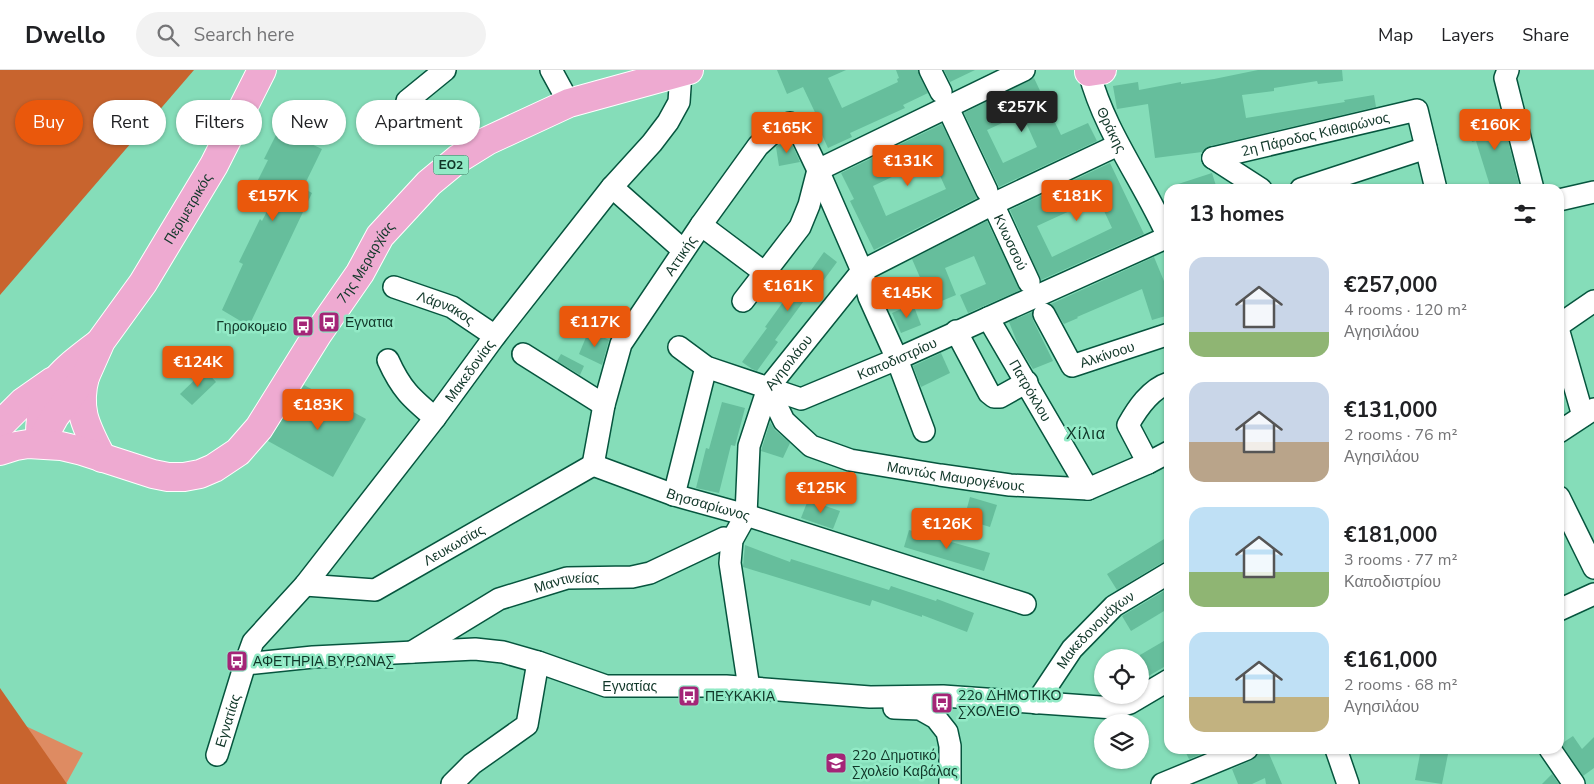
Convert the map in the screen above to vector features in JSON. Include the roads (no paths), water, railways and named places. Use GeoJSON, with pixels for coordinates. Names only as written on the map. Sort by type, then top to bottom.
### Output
{"type":"FeatureCollection","features":[{"type":"Feature","properties":{"kind":"main road","name":"Περιμετρικός"},"geometry":{"type":"LineString","coordinates":[[40,443],[55,416],[85,377],[101,341],[143,283],[214,165],[262,70]]}},
{"type":"Feature","properties":{"kind":"main road","name":"7ης Μεραρχίας"},"geometry":{"type":"LineString","coordinates":[[0,451],[16,446],[40,443],[75,449],[153,474],[184,478],[200,474],[228,461],[259,428],[317,335],[360,273],[380,236],[428,184],[458,159],[486,141],[569,103],[685,71]]}},
{"type":"Feature","properties":{"kind":"main road","name":"Περιμετρικός"},"geometry":{"type":"LineString","coordinates":[[40,443],[42,404],[57,379],[70,365],[101,341]]}},
{"type":"Feature","properties":{"kind":"main road"},"geometry":{"type":"LineString","coordinates":[[85,377],[81,391],[81,404],[89,430],[102,458]]}},
{"type":"Feature","properties":{"kind":"main road"},"geometry":{"type":"LineString","coordinates":[[0,425],[23,402],[57,379]]}},
{"type":"Feature","properties":{"kind":"street"},"geometry":{"type":"LineString","coordinates":[[408,100],[445,70]]}},
{"type":"Feature","properties":{"kind":"street"},"geometry":{"type":"LineString","coordinates":[[551,70],[569,103]]}},
{"type":"Feature","properties":{"kind":"street","name":"Κνωσσού"},"geometry":{"type":"LineString","coordinates":[[930,70],[1029,282]]}},
{"type":"Feature","properties":{"kind":"street"},"geometry":{"type":"LineString","coordinates":[[743,301],[800,227],[810,205],[818,170],[944,99],[1024,70]]}},
{"type":"Feature","properties":{"kind":"street"},"geometry":{"type":"LineString","coordinates":[[1508,70],[1505,78],[1532,184]]}},
{"type":"Feature","properties":{"kind":"street","name":"Μακεδονίας"},"geometry":{"type":"LineString","coordinates":[[244,664],[254,642],[304,585],[612,187],[652,143],[668,122],[679,102],[685,71]]}},
{"type":"Feature","properties":{"kind":"street","name":"Θράκης"},"geometry":{"type":"LineString","coordinates":[[1093,71],[1095,94],[1118,145],[1164,231]]}},
{"type":"Feature","properties":{"kind":"street","name":"2η Πάροδος Κιθαιρώνος"},"geometry":{"type":"LineString","coordinates":[[1253,184],[1213,158],[1417,110],[1426,148]]}},
{"type":"Feature","properties":{"kind":"street","name":"Αττικής"},"geometry":{"type":"LineString","coordinates":[[594,465],[604,405],[621,344],[683,250],[758,146],[769,135],[785,124],[790,123],[798,128],[818,170]]}},
{"type":"Feature","properties":{"kind":"street","name":"Αγησιλάου"},"geometry":{"type":"LineString","coordinates":[[749,688],[730,563],[732,540],[746,516],[749,446],[768,388],[862,272],[990,197],[1118,145]]}},
{"type":"Feature","properties":{"kind":"street"},"geometry":{"type":"LineString","coordinates":[[1316,184],[1426,148],[1435,184]]}},
{"type":"Feature","properties":{"kind":"street"},"geometry":{"type":"LineString","coordinates":[[818,170],[862,272],[869,297],[897,359],[924,431]]}},
{"type":"Feature","properties":{"kind":"street"},"geometry":{"type":"LineString","coordinates":[[612,187],[683,250]]}},
{"type":"Feature","properties":{"kind":"street"},"geometry":{"type":"LineString","coordinates":[[1564,199],[1594,192]]}},
{"type":"Feature","properties":{"kind":"street"},"geometry":{"type":"LineString","coordinates":[[701,225],[765,273]]}},
{"type":"Feature","properties":{"kind":"street","name":"Καποδιστρίου"},"geometry":{"type":"LineString","coordinates":[[679,346],[706,367],[801,399],[897,359],[956,331],[1164,240]]}},
{"type":"Feature","properties":{"kind":"street","name":"Λάρνακος"},"geometry":{"type":"LineString","coordinates":[[394,287],[452,308],[495,336]]}},
{"type":"Feature","properties":{"kind":"street"},"geometry":{"type":"LineString","coordinates":[[1564,322],[1594,302]]}},
{"type":"Feature","properties":{"kind":"street","name":"Αλκίνοου"},"geometry":{"type":"LineString","coordinates":[[1044,314],[1072,366],[1164,336]]}},
{"type":"Feature","properties":{"kind":"street","name":"Πατρόκλου"},"geometry":{"type":"LineString","coordinates":[[988,318],[1088,489]]}},
{"type":"Feature","properties":{"kind":"street"},"geometry":{"type":"LineString","coordinates":[[956,331],[989,393],[994,397],[1000,397],[1027,382]]}},
{"type":"Feature","properties":{"kind":"street"},"geometry":{"type":"LineString","coordinates":[[1564,346],[1588,412],[1564,429]]}},
{"type":"Feature","properties":{"kind":"street"},"geometry":{"type":"LineString","coordinates":[[523,354],[604,405]]}},
{"type":"Feature","properties":{"kind":"street"},"geometry":{"type":"LineString","coordinates":[[388,360],[396,378],[410,397],[435,418]]}},
{"type":"Feature","properties":{"kind":"street"},"geometry":{"type":"LineString","coordinates":[[674,495],[706,367]]}},
{"type":"Feature","properties":{"kind":"street"},"geometry":{"type":"LineString","coordinates":[[1148,463],[1128,425],[1140,405],[1164,385]]}},
{"type":"Feature","properties":{"kind":"street","name":"Μαντώς Μαυρογένους"},"geometry":{"type":"LineString","coordinates":[[768,388],[784,421],[811,446],[850,460],[1010,485],[1088,489],[1164,455]]}},
{"type":"Feature","properties":{"kind":"street","name":"Βησσαρίωνος"},"geometry":{"type":"LineString","coordinates":[[594,465],[674,495],[1025,604]]}},
{"type":"Feature","properties":{"kind":"street","name":"Λευκωσίας"},"geometry":{"type":"LineString","coordinates":[[304,585],[375,590],[594,465]]}},
{"type":"Feature","properties":{"kind":"street"},"geometry":{"type":"LineString","coordinates":[[1564,507],[1594,568]]}},
{"type":"Feature","properties":{"kind":"street","name":"Μαντινείας"},"geometry":{"type":"LineString","coordinates":[[409,654],[499,599],[567,578],[632,576],[650,573],[724,538],[732,540]]}},
{"type":"Feature","properties":{"kind":"street","name":"Μακεδονομάχων"},"geometry":{"type":"LineString","coordinates":[[1036,703],[1072,649],[1114,606],[1164,576]]}},
{"type":"Feature","properties":{"kind":"street"},"geometry":{"type":"LineString","coordinates":[[1564,608],[1594,594]]}},
{"type":"Feature","properties":{"kind":"street","name":"Εγνατίας"},"geometry":{"type":"LineString","coordinates":[[217,755],[244,664],[312,658],[475,649],[503,652],[606,686],[726,686],[870,697],[943,696],[1114,708],[1130,704],[1164,683]]}},
{"type":"Feature","properties":{"kind":"street"},"geometry":{"type":"LineString","coordinates":[[452,784],[472,764],[527,725],[538,662]]}},
{"type":"Feature","properties":{"kind":"street"},"geometry":{"type":"LineString","coordinates":[[870,697],[890,708],[920,709],[936,718],[947,732],[950,746],[950,784]]}},
{"type":"Feature","properties":{"kind":"street"},"geometry":{"type":"LineString","coordinates":[[1168,783],[1235,754]]}},
{"type":"Feature","properties":{"kind":"street"},"geometry":{"type":"LineString","coordinates":[[1338,754],[1348,784]]}},
{"type":"Feature","properties":{"kind":"street"},"geometry":{"type":"LineString","coordinates":[[1553,754],[1574,784]]}},
{"type":"Feature","properties":{"kind":"place","name":"Εγνατια"},"geometry":{"type":"Point","coordinates":[329,322]}},
{"type":"Feature","properties":{"kind":"place","name":"Γηροκομειο"},"geometry":{"type":"Point","coordinates":[303,326]}},
{"type":"Feature","properties":{"kind":"place","name":"ΑΦΕΤΗΡΙΑ ΒΥΡΩΝΑΣ"},"geometry":{"type":"Point","coordinates":[237,661]}},
{"type":"Feature","properties":{"kind":"place","name":"ΠΕΥΚΑΚΙΑ"},"geometry":{"type":"Point","coordinates":[689,696]}},
{"type":"Feature","properties":{"kind":"place","name":"22ο ΔΗΜΟΤΙΚΟ ΣΧΟΛΕΙΟ"},"geometry":{"type":"Point","coordinates":[942,703]}},
{"type":"Feature","properties":{"kind":"place","name":"22ο Δημοτικό Σχολείο Καβάλας"},"geometry":{"type":"Point","coordinates":[836,763]}},
{"type":"Feature","properties":{"kind":"district","name":"Χίλια"},"geometry":{"type":"Point","coordinates":[1086,433]}}]}
